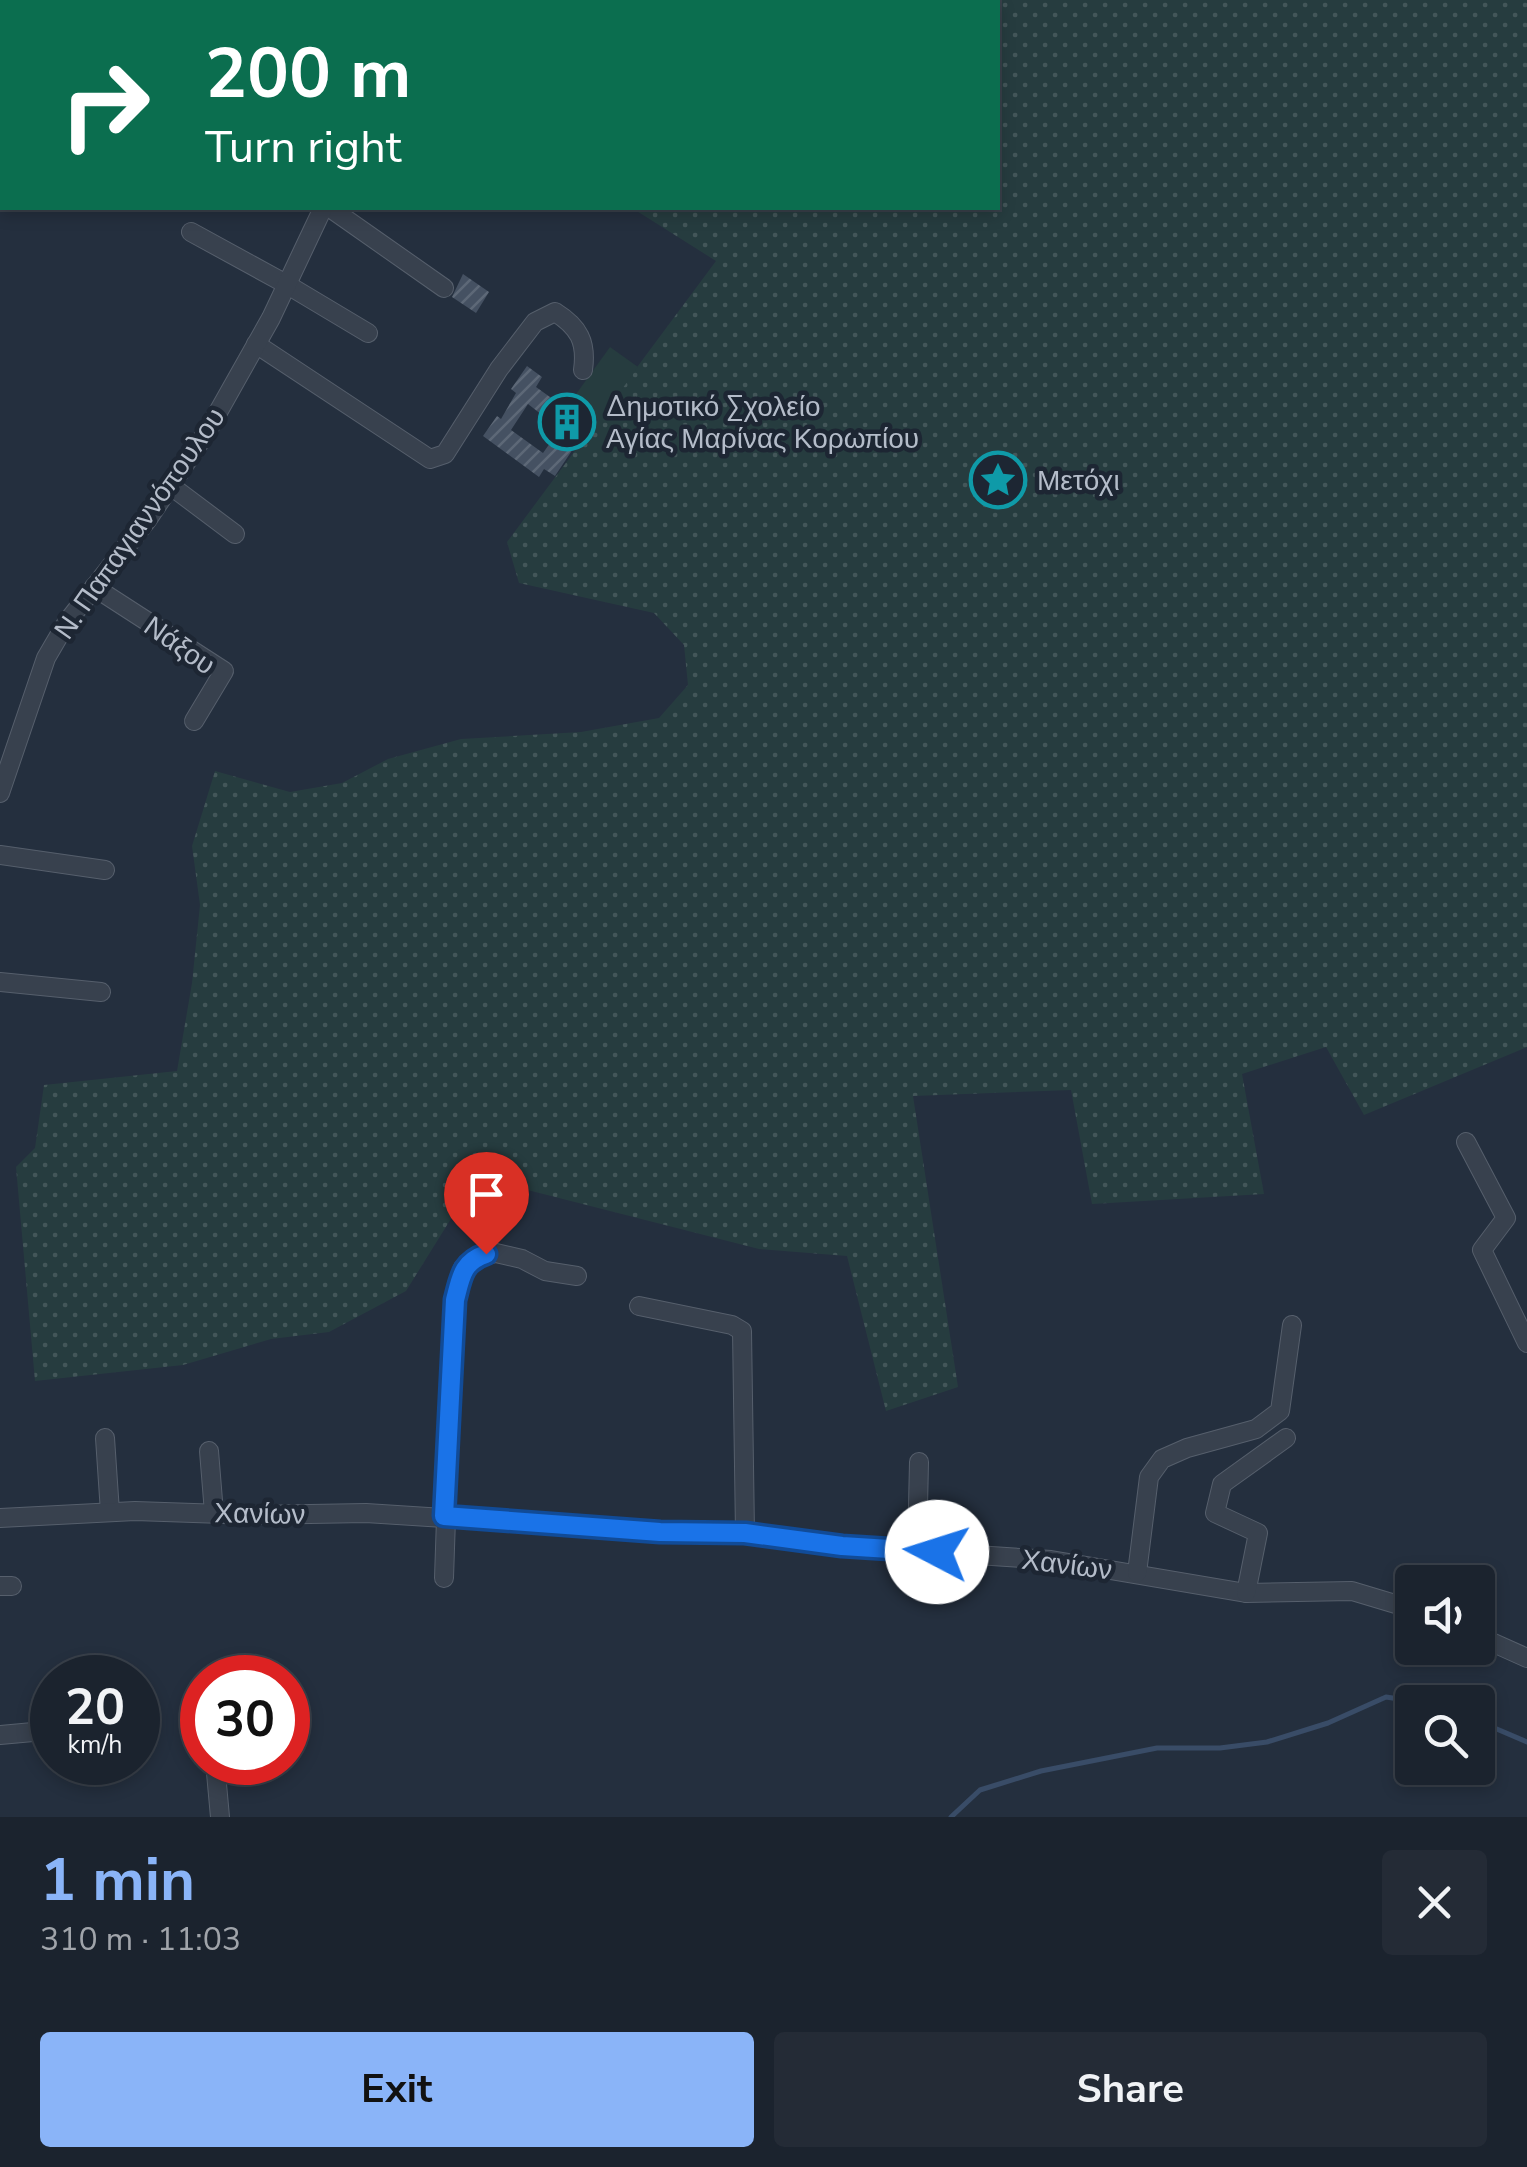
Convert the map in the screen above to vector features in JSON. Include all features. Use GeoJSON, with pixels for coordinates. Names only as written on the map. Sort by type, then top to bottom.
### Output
{"type":"FeatureCollection","features":[{"type":"Feature","properties":{"kind":"street","name":"Ν. Παπαγιαννόπουλου"},"geometry":{"type":"LineString","coordinates":[[0,793],[9,730],[46,658],[67,622],[148,520],[208,430],[325,210]]}},
{"type":"Feature","properties":{"kind":"street"},"geometry":{"type":"LineString","coordinates":[[329,210],[444,288]]}},
{"type":"Feature","properties":{"kind":"street"},"geometry":{"type":"LineString","coordinates":[[191,232],[368,334]]}},
{"type":"Feature","properties":{"kind":"street"},"geometry":{"type":"LineString","coordinates":[[256,344],[430,459],[445,454],[499,369],[535,322],[555,312],[573,324],[586,348],[583,370]]}},
{"type":"Feature","properties":{"kind":"street"},"geometry":{"type":"LineString","coordinates":[[170,486],[235,534]]}},
{"type":"Feature","properties":{"kind":"street","name":"Νάξου"},"geometry":{"type":"LineString","coordinates":[[94,587],[224,672],[194,721]]}},
{"type":"Feature","properties":{"kind":"street"},"geometry":{"type":"LineString","coordinates":[[0,855],[105,870]]}},
{"type":"Feature","properties":{"kind":"street"},"geometry":{"type":"LineString","coordinates":[[0,982],[100,992]]}},
{"type":"Feature","properties":{"kind":"street"},"geometry":{"type":"LineString","coordinates":[[1466,1142],[1506,1218],[1482,1250],[1527,1343]]}},
{"type":"Feature","properties":{"kind":"street"},"geometry":{"type":"LineString","coordinates":[[444,1578],[452,1340],[455,1300],[463,1268],[477,1257],[496,1253],[522,1258],[545,1272],[576,1276]]}},
{"type":"Feature","properties":{"kind":"street"},"geometry":{"type":"LineString","coordinates":[[639,1306],[732,1325],[742,1331],[745,1533]]}},
{"type":"Feature","properties":{"kind":"street"},"geometry":{"type":"LineString","coordinates":[[1137,1573],[1149,1477],[1162,1459],[1256,1428],[1280,1412],[1292,1325]]}},
{"type":"Feature","properties":{"kind":"street"},"geometry":{"type":"LineString","coordinates":[[104,1438],[110,1512]]}},
{"type":"Feature","properties":{"kind":"street"},"geometry":{"type":"LineString","coordinates":[[1246,1593],[1258,1533],[1215,1513],[1222,1484],[1286,1438]]}},
{"type":"Feature","properties":{"kind":"street"},"geometry":{"type":"LineString","coordinates":[[209,1452],[214,1513]]}},
{"type":"Feature","properties":{"kind":"street"},"geometry":{"type":"LineString","coordinates":[[917,1550],[919,1462]]}},
{"type":"Feature","properties":{"kind":"street","name":"Χανίων"},"geometry":{"type":"LineString","coordinates":[[0,1518],[110,1512],[444,1516],[660,1532],[745,1533],[842,1546],[1051,1560],[1246,1593],[1352,1591],[1395,1603]]}},
{"type":"Feature","properties":{"kind":"street"},"geometry":{"type":"LineString","coordinates":[[1495,1644],[1527,1658]]}},
{"type":"Feature","properties":{"kind":"street"},"geometry":{"type":"LineString","coordinates":[[0,1735],[30,1732]]}},
{"type":"Feature","properties":{"kind":"street"},"geometry":{"type":"LineString","coordinates":[[217,1785],[220,1817]]}},
{"type":"Feature","properties":{"kind":"green space"},"geometry":{"type":"Polygon","coordinates":[[[1000,0],[1527,0],[1527,1047],[1364,1115],[1326,1047],[1242,1074],[1264,1194],[1092,1204],[1071,1090],[913,1096],[958,1387],[886,1411],[847,1256],[759,1249],[477,1177],[406,1291],[329,1332],[271,1339],[183,1365],[35,1381],[16,1167],[35,1148],[44,1085],[177,1071],[200,905],[192,846],[215,771],[290,792],[342,783],[388,759],[461,739],[581,732],[659,718],[688,685],[684,645],[654,613],[519,583],[507,542],[716,261],[635,210],[1000,210],[1000,0]]]}},
{"type":"Feature","properties":{"kind":"green space"},"geometry":{"type":"Polygon","coordinates":[[[610,347],[638,367],[599,421],[571,401],[610,347]]]}},
{"type":"Feature","properties":{"kind":"building"},"geometry":{"type":"Polygon","coordinates":[[[463,274],[489,292],[476,313],[452,297],[463,274]]]}},
{"type":"Feature","properties":{"kind":"building","name":"Δημοτικό Σχολείο Αγίας Μαρίνας Κορωπίου"},"geometry":{"type":"Polygon","coordinates":[[[527,366],[542,377],[536,387],[589,425],[555,476],[544,469],[539,477],[483,436],[497,416],[501,419],[516,393],[511,389],[527,366]],[[528,404],[511,430],[543,453],[560,429],[528,404]]]}},
{"type":"Feature","properties":{"kind":"waterway"},"geometry":{"type":"LineString","coordinates":[[951,1817],[980,1790],[1041,1771],[1157,1748],[1220,1748],[1267,1742],[1328,1723],[1386,1697],[1395,1698]]}},
{"type":"Feature","properties":{"kind":"waterway"},"geometry":{"type":"LineString","coordinates":[[1495,1728],[1527,1742]]}},
{"type":"Feature","properties":{"kind":"place","name":"Δημοτικό Σχολείο Αγίας Μαρίνας Κορωπίου"},"geometry":{"type":"Point","coordinates":[567,422]}},
{"type":"Feature","properties":{"kind":"place","name":"Μετόχι"},"geometry":{"type":"Point","coordinates":[998,480]}},
{"type":"Feature","properties":{"kind":"route"},"geometry":{"type":"LineString","coordinates":[[486,1254],[463,1268],[455,1300],[444,1516],[660,1532],[745,1533],[842,1546],[937,1552]]}}]}
